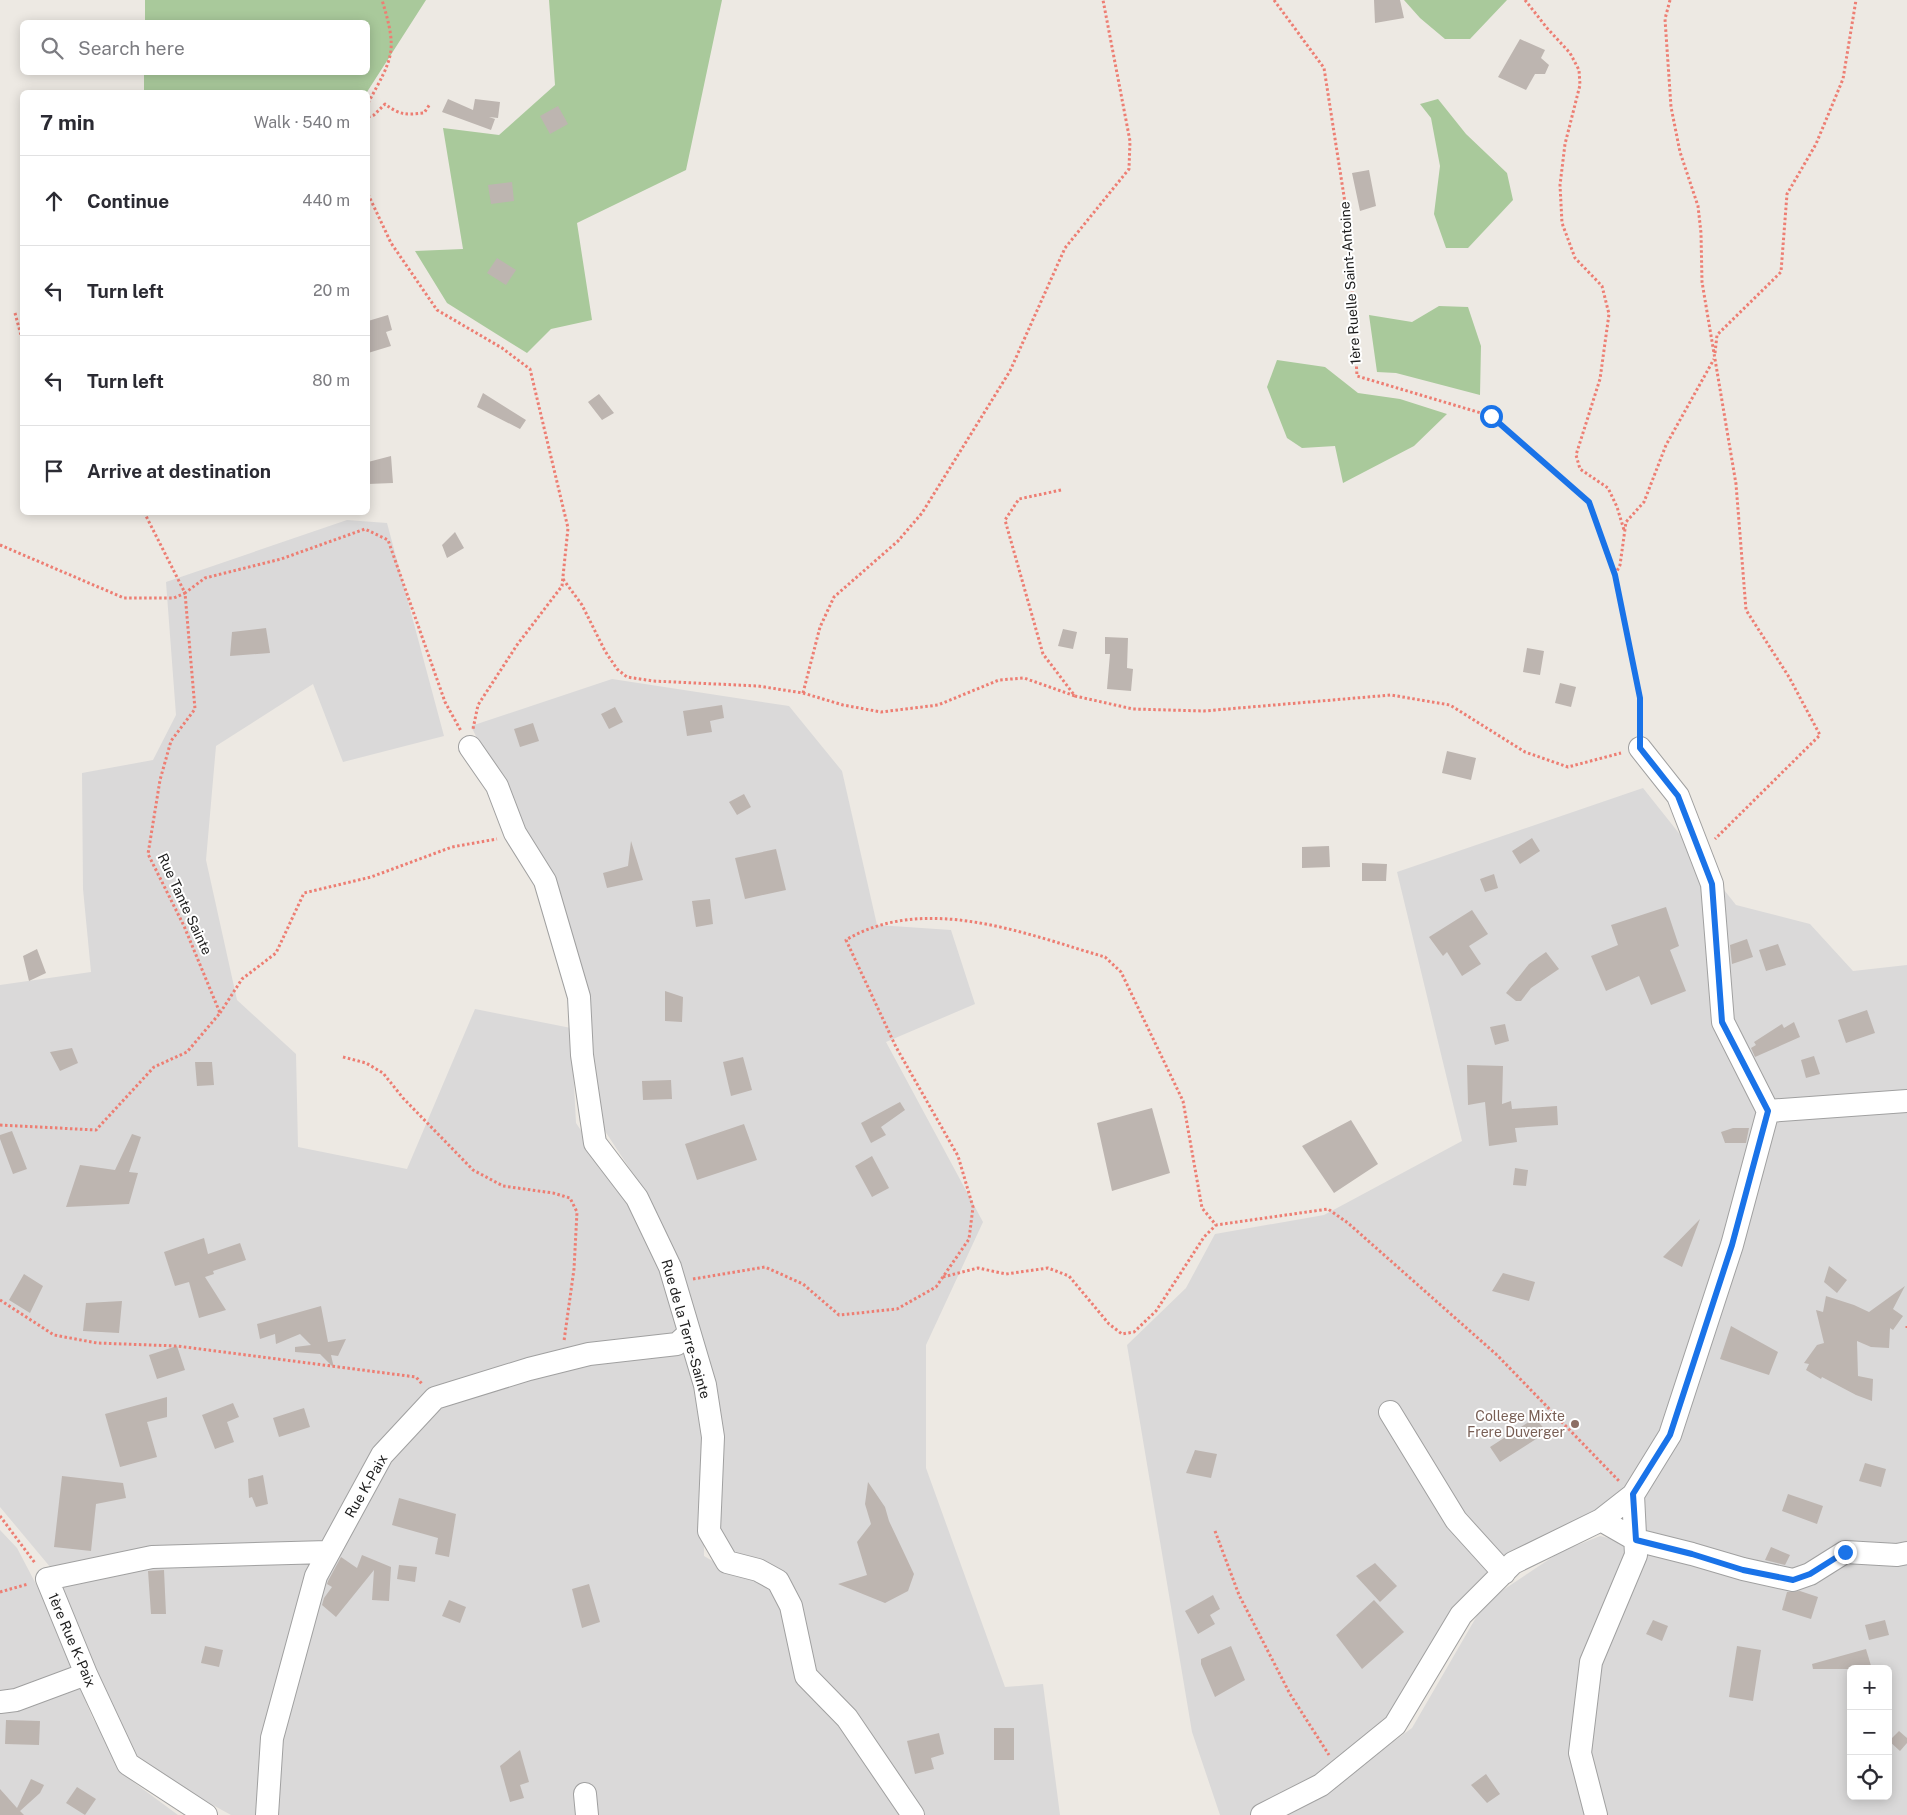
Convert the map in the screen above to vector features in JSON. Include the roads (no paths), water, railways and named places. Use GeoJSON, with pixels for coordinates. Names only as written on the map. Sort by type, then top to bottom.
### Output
{"type":"FeatureCollection","features":[{"type":"Feature","properties":{"kind":"street","name":"Rue de la Terre-Sainte"},"geometry":{"type":"LineString","coordinates":[[470,747],[497,786],[514,833],[545,881],[579,997],[582,1055],[595,1143],[637,1198],[670,1267],[675,1282],[705,1385],[713,1438],[709,1531],[726,1562],[758,1570],[778,1581],[791,1606],[806,1676],[847,1718],[913,1815]]}},
{"type":"Feature","properties":{"kind":"street"},"geometry":{"type":"LineString","coordinates":[[1262,1815],[1321,1785],[1395,1725],[1461,1615],[1513,1563],[1601,1520],[1633,1494],[1670,1435],[1732,1245],[1768,1111],[1722,1022],[1712,884],[1678,796],[1640,748]]}},
{"type":"Feature","properties":{"kind":"street"},"geometry":{"type":"LineString","coordinates":[[1768,1111],[1907,1101]]}},
{"type":"Feature","properties":{"kind":"street","name":"Rue K-Paix"},"geometry":{"type":"LineString","coordinates":[[267,1815],[272,1738],[316,1576],[382,1455],[435,1398],[588,1354],[677,1344],[689,1332]]}},
{"type":"Feature","properties":{"kind":"street"},"geometry":{"type":"LineString","coordinates":[[1390,1412],[1456,1520],[1504,1573]]}},
{"type":"Feature","properties":{"kind":"street"},"geometry":{"type":"LineString","coordinates":[[1596,1815],[1580,1753],[1591,1662],[1636,1555],[1633,1494]]}},
{"type":"Feature","properties":{"kind":"street"},"geometry":{"type":"LineString","coordinates":[[1601,1520],[1636,1540],[1692,1554],[1743,1570],[1793,1580],[1810,1574],[1845,1552],[1897,1555],[1907,1553]]}},
{"type":"Feature","properties":{"kind":"street","name":"1ère Rue K-Paix"},"geometry":{"type":"LineString","coordinates":[[206,1815],[128,1764],[86,1674],[47,1579],[152,1557],[328,1552]]}},
{"type":"Feature","properties":{"kind":"street"},"geometry":{"type":"LineString","coordinates":[[0,1702],[16,1700],[86,1674]]}},
{"type":"Feature","properties":{"kind":"place","name":"College Mixte Frere Duverger"},"geometry":{"type":"Point","coordinates":[1575,1424]}}]}
